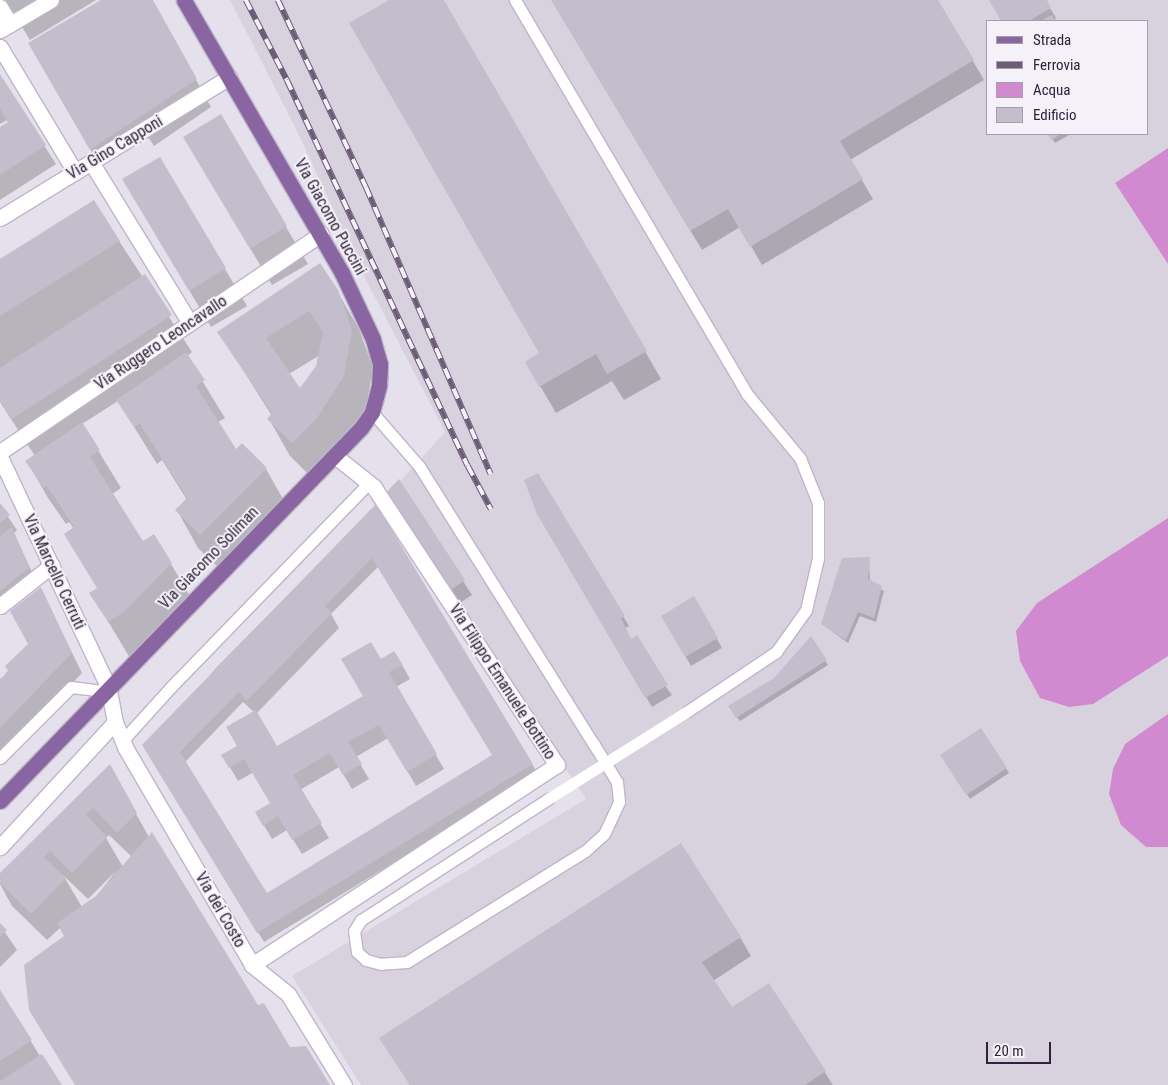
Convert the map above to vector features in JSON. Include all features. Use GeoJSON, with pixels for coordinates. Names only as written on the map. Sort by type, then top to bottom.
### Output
{"type":"FeatureCollection","features":[{"type":"Feature","properties":{"kind":"main road","name":"Via Giacomo Puccini"},"geometry":{"type":"LineString","coordinates":[[184,0],[321,234],[373,339],[380,364],[380,385],[372,412],[335,456]]}},
{"type":"Feature","properties":{"kind":"main road","name":"Via Giacomo Soliman"},"geometry":{"type":"LineString","coordinates":[[0,801],[106,689],[335,456]]}},
{"type":"Feature","properties":{"kind":"street"},"geometry":{"type":"LineString","coordinates":[[0,8],[5,27],[51,0]]}},
{"type":"Feature","properties":{"kind":"street"},"geometry":{"type":"LineString","coordinates":[[0,47],[75,172]]}},
{"type":"Feature","properties":{"kind":"street","name":"Via Gino Capponi"},"geometry":{"type":"LineString","coordinates":[[0,218],[230,77]]}},
{"type":"Feature","properties":{"kind":"street"},"geometry":{"type":"LineString","coordinates":[[91,162],[190,323]]}},
{"type":"Feature","properties":{"kind":"street","name":"Via Ruggero Leoncavallo"},"geometry":{"type":"LineString","coordinates":[[0,452],[321,234]]}},
{"type":"Feature","properties":{"kind":"street","name":"Via Filippo Emanuele Bottino"},"geometry":{"type":"LineString","coordinates":[[252,965],[557,765],[369,483],[335,456]]}},
{"type":"Feature","properties":{"kind":"street","name":"Via Marcello Cerruti"},"geometry":{"type":"LineString","coordinates":[[0,457],[52,565],[106,689]]}},
{"type":"Feature","properties":{"kind":"street"},"geometry":{"type":"LineString","coordinates":[[0,606],[52,565]]}},
{"type":"Feature","properties":{"kind":"street"},"geometry":{"type":"LineString","coordinates":[[0,847],[115,722],[106,689]]}},
{"type":"Feature","properties":{"kind":"street","name":"Via dei Costo"},"geometry":{"type":"LineString","coordinates":[[115,722],[122,742],[252,965],[288,994],[344,1085]]}},
{"type":"Feature","properties":{"kind":"lane"},"geometry":{"type":"LineString","coordinates":[[372,412],[419,466],[435,491],[602,759],[616,782],[619,802],[604,834],[586,851],[407,962],[381,964],[366,960],[357,952],[354,931],[362,920],[548,799],[688,711],[776,652],[806,610],[818,558],[818,503],[800,458],[747,394],[514,0]]}},
{"type":"Feature","properties":{"kind":"lane"},"geometry":{"type":"LineString","coordinates":[[122,742],[171,687],[369,483]]}},
{"type":"Feature","properties":{"kind":"lane"},"geometry":{"type":"LineString","coordinates":[[0,758],[71,687],[106,689]]}},
{"type":"Feature","properties":{"kind":"shaded area"},"geometry":{"type":"Polygon","coordinates":[[[230,0],[1168,0],[1168,148],[1115,183],[1168,264],[1168,1085],[361,1085],[292,976],[586,799],[385,498],[445,432],[365,278],[296,129],[230,0]]]}},
{"type":"Feature","properties":{"kind":"water"},"geometry":{"type":"Polygon","coordinates":[[[1168,148],[1168,264],[1115,183],[1168,148]]]}},
{"type":"Feature","properties":{"kind":"water"},"geometry":{"type":"Polygon","coordinates":[[[1168,518],[1168,656],[1093,704],[1069,707],[1040,698],[1020,661],[1016,631],[1037,603],[1168,518]]]}},
{"type":"Feature","properties":{"kind":"water"},"geometry":{"type":"Polygon","coordinates":[[[1168,714],[1168,847],[1146,847],[1121,825],[1109,794],[1113,769],[1125,744],[1168,714]]]}},
{"type":"Feature","properties":{"kind":"building"},"geometry":{"type":"Polygon","coordinates":[[[101,0],[153,0],[197,79],[90,150],[28,43],[101,0]]]}},
{"type":"Feature","properties":{"kind":"building"},"geometry":{"type":"Polygon","coordinates":[[[389,0],[444,0],[647,351],[607,374],[596,354],[539,387],[525,362],[539,353],[349,23],[389,0]]]}},
{"type":"Feature","properties":{"kind":"building"},"geometry":{"type":"Polygon","coordinates":[[[551,0],[938,0],[974,60],[840,141],[863,179],[750,247],[728,209],[690,231],[551,0]]]}},
{"type":"Feature","properties":{"kind":"building"},"geometry":{"type":"Polygon","coordinates":[[[989,0],[1047,0],[1051,8],[1031,20],[1000,20],[989,0]]]}},
{"type":"Feature","properties":{"kind":"building"},"geometry":{"type":"Polygon","coordinates":[[[1052,15],[1055,20],[1042,20],[1052,15]]]}},
{"type":"Feature","properties":{"kind":"building"},"geometry":{"type":"Polygon","coordinates":[[[0,74],[46,145],[0,175],[0,127],[8,122],[0,109],[0,74]]]}},
{"type":"Feature","properties":{"kind":"building"},"geometry":{"type":"Polygon","coordinates":[[[221,114],[287,226],[250,249],[183,137],[221,114]]]}},
{"type":"Feature","properties":{"kind":"building"},"geometry":{"type":"Polygon","coordinates":[[[1048,135],[1059,135],[1051,140],[1048,135]]]}},
{"type":"Feature","properties":{"kind":"building"},"geometry":{"type":"Polygon","coordinates":[[[160,157],[226,268],[189,291],[122,179],[160,157]]]}},
{"type":"Feature","properties":{"kind":"building"},"geometry":{"type":"Polygon","coordinates":[[[94,200],[120,241],[0,316],[0,259],[94,200]]]}},
{"type":"Feature","properties":{"kind":"building"},"geometry":{"type":"Polygon","coordinates":[[[320,263],[338,290],[352,330],[344,376],[317,418],[292,443],[267,419],[272,413],[217,332],[320,263]],[[309,311],[266,338],[300,388],[316,366],[323,332],[309,311]]]}},
{"type":"Feature","properties":{"kind":"building"},"geometry":{"type":"Polygon","coordinates":[[[145,274],[172,315],[12,419],[0,401],[0,368],[145,274]]]}},
{"type":"Feature","properties":{"kind":"building"},"geometry":{"type":"Polygon","coordinates":[[[186,352],[205,380],[196,386],[236,449],[242,443],[267,468],[200,535],[175,510],[187,498],[140,424],[134,427],[116,400],[186,352]]]}},
{"type":"Feature","properties":{"kind":"building"},"geometry":{"type":"Polygon","coordinates":[[[82,422],[100,450],[90,457],[143,541],[154,534],[172,563],[124,612],[108,622],[89,593],[97,588],[64,534],[74,527],[47,486],[44,488],[25,461],[82,422]]]}},
{"type":"Feature","properties":{"kind":"building"},"geometry":{"type":"Polygon","coordinates":[[[538,473],[625,616],[621,618],[631,639],[637,635],[668,685],[645,698],[537,514],[524,480],[538,473]]]}},
{"type":"Feature","properties":{"kind":"building"},"geometry":{"type":"Polygon","coordinates":[[[399,479],[465,580],[446,593],[382,497],[399,479]]]}},
{"type":"Feature","properties":{"kind":"building"},"geometry":{"type":"Polygon","coordinates":[[[0,503],[10,515],[0,523],[0,503]]]}},
{"type":"Feature","properties":{"kind":"building"},"geometry":{"type":"Polygon","coordinates":[[[376,504],[533,764],[257,933],[142,745],[376,504]],[[372,558],[325,606],[332,613],[247,701],[239,692],[180,752],[267,893],[492,755],[372,558]]]}},
{"type":"Feature","properties":{"kind":"building"},"geometry":{"type":"Polygon","coordinates":[[[12,527],[29,568],[0,591],[0,536],[12,527]]]}},
{"type":"Feature","properties":{"kind":"building"},"geometry":{"type":"Polygon","coordinates":[[[870,557],[868,579],[882,586],[874,618],[858,612],[846,640],[821,624],[842,558],[870,557]]]}},
{"type":"Feature","properties":{"kind":"building"},"geometry":{"type":"Polygon","coordinates":[[[41,587],[72,653],[0,728],[0,679],[9,672],[5,666],[28,644],[10,611],[41,587]]]}},
{"type":"Feature","properties":{"kind":"building"},"geometry":{"type":"Polygon","coordinates":[[[694,596],[718,638],[685,657],[661,616],[694,596]]]}},
{"type":"Feature","properties":{"kind":"building"},"geometry":{"type":"Polygon","coordinates":[[[811,636],[827,660],[736,718],[728,706],[774,678],[811,636]]]}},
{"type":"Feature","properties":{"kind":"building"},"geometry":{"type":"Polygon","coordinates":[[[371,642],[381,659],[394,651],[403,665],[389,672],[437,754],[407,772],[379,725],[348,742],[362,764],[343,775],[330,753],[293,775],[322,823],[292,840],[278,816],[263,826],[255,812],[270,803],[244,759],[229,768],[221,755],[237,746],[226,727],[256,710],[277,746],[363,696],[341,659],[371,642]]]}},
{"type":"Feature","properties":{"kind":"building"},"geometry":{"type":"Polygon","coordinates":[[[981,728],[1007,768],[966,795],[940,755],[981,728]]]}},
{"type":"Feature","properties":{"kind":"building"},"geometry":{"type":"Polygon","coordinates":[[[110,764],[137,813],[117,833],[93,808],[86,815],[107,837],[72,873],[50,851],[44,857],[66,878],[31,914],[0,883],[0,873],[110,764]]]}},
{"type":"Feature","properties":{"kind":"building"},"geometry":{"type":"Polygon","coordinates":[[[152,832],[258,1005],[264,1003],[290,1047],[306,1046],[330,1085],[75,1085],[29,1010],[24,965],[64,936],[57,923],[96,896],[152,832]]]}},
{"type":"Feature","properties":{"kind":"building"},"geometry":{"type":"Polygon","coordinates":[[[681,843],[741,937],[702,962],[732,1007],[769,983],[826,1071],[805,1085],[410,1085],[379,1038],[681,843]]]}},
{"type":"Feature","properties":{"kind":"building"},"geometry":{"type":"Polygon","coordinates":[[[0,923],[7,930],[0,937],[0,923]]]}},
{"type":"Feature","properties":{"kind":"building"},"geometry":{"type":"Polygon","coordinates":[[[0,990],[32,1040],[0,1061],[0,990]]]}},
{"type":"Feature","properties":{"kind":"building"},"geometry":{"type":"Polygon","coordinates":[[[42,1054],[62,1085],[0,1085],[0,1081],[42,1054]]]}},
{"type":"Feature","properties":{"kind":"railway"},"geometry":{"type":"LineString","coordinates":[[246,0],[287,80],[468,466],[491,509]]}},
{"type":"Feature","properties":{"kind":"railway"},"geometry":{"type":"LineString","coordinates":[[278,0],[366,187],[491,474]]}}]}
